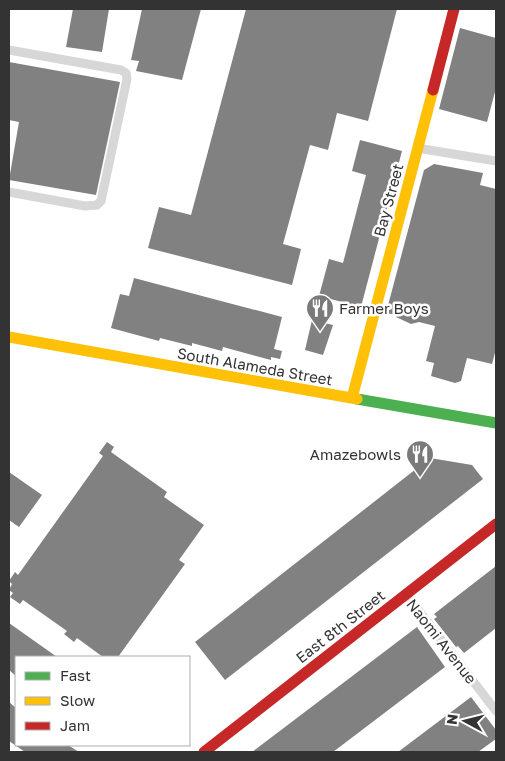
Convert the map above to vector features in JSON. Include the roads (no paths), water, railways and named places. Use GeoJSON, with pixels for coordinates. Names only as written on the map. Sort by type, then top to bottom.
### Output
{"type":"FeatureCollection","features":[{"type":"Feature","properties":{"kind":"street","name":"Bay Street"},"geometry":{"type":"LineString","coordinates":[[352,398],[454,9]]}},
{"type":"Feature","properties":{"kind":"street"},"geometry":{"type":"LineString","coordinates":[[9,50],[114,68],[126,73],[126,86],[101,201],[97,205],[85,206],[9,192]]}},
{"type":"Feature","properties":{"kind":"street"},"geometry":{"type":"LineString","coordinates":[[417,148],[496,161]]}},
{"type":"Feature","properties":{"kind":"street","name":"South Alameda Street"},"geometry":{"type":"LineString","coordinates":[[9,337],[496,424]]}},
{"type":"Feature","properties":{"kind":"street","name":"East 8th Street"},"geometry":{"type":"LineString","coordinates":[[204,752],[496,524]]}},
{"type":"Feature","properties":{"kind":"street","name":"Naomi Avenue"},"geometry":{"type":"LineString","coordinates":[[406,594],[496,711]]}},
{"type":"Feature","properties":{"kind":"place","name":"Farmer Boys"},"geometry":{"type":"Point","coordinates":[320,332]}},
{"type":"Feature","properties":{"kind":"place","name":"Amazebowls"},"geometry":{"type":"Point","coordinates":[420,478]}}]}
